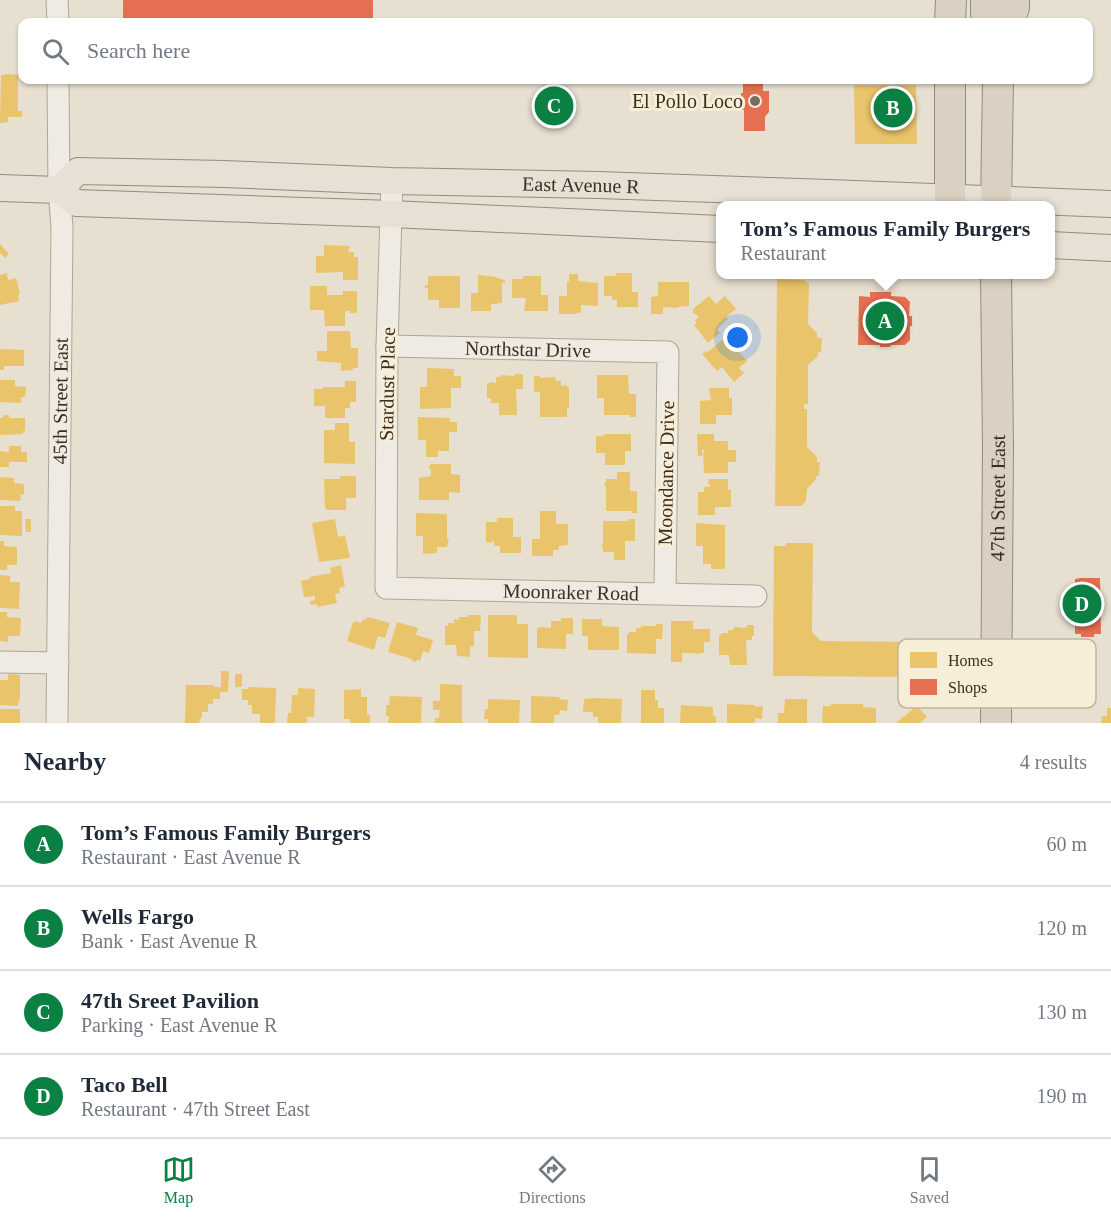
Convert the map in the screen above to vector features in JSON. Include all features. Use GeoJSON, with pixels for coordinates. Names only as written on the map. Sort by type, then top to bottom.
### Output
{"type":"FeatureCollection","features":[{"type":"Feature","properties":{"kind":"highway"},"geometry":{"type":"LineString","coordinates":[[950,18],[951,0]]}},
{"type":"Feature","properties":{"kind":"highway"},"geometry":{"type":"LineString","coordinates":[[986,0],[988,18]]}},
{"type":"Feature","properties":{"kind":"highway"},"geometry":{"type":"LineString","coordinates":[[1010,18],[1014,8],[1014,0]]}},
{"type":"Feature","properties":{"kind":"highway"},"geometry":{"type":"LineString","coordinates":[[950,84],[951,197]]}},
{"type":"Feature","properties":{"kind":"highway"},"geometry":{"type":"LineString","coordinates":[[996,201],[998,84]]}},
{"type":"Feature","properties":{"kind":"highway","name":"47th Street East"},"geometry":{"type":"LineString","coordinates":[[996,279],[997,639]]}},
{"type":"Feature","properties":{"kind":"highway","name":"47th Street East"},"geometry":{"type":"LineString","coordinates":[[996,708],[996,723]]}},
{"type":"Feature","properties":{"kind":"main road","name":"East Avenue R"},"geometry":{"type":"LineString","coordinates":[[59,190],[78,171],[621,186],[951,197],[987,201]]}},
{"type":"Feature","properties":{"kind":"main road","name":"East Avenue R"},"geometry":{"type":"LineString","coordinates":[[0,188],[59,190],[76,203],[716,229]]}},
{"type":"Feature","properties":{"kind":"main road","name":"East Avenue R"},"geometry":{"type":"LineString","coordinates":[[1055,203],[1111,204]]}},
{"type":"Feature","properties":{"kind":"main road"},"geometry":{"type":"LineString","coordinates":[[1055,245],[1111,248]]}},
{"type":"Feature","properties":{"kind":"street"},"geometry":{"type":"LineString","coordinates":[[57,0],[57,18]]}},
{"type":"Feature","properties":{"kind":"street","name":"45th Street East"},"geometry":{"type":"LineString","coordinates":[[57,723],[62,227],[59,190],[58,84]]}},
{"type":"Feature","properties":{"kind":"street","name":"Stardust Place"},"geometry":{"type":"LineString","coordinates":[[386,588],[387,346],[392,181]]}},
{"type":"Feature","properties":{"kind":"street","name":"Northstar Drive"},"geometry":{"type":"LineString","coordinates":[[387,346],[668,352]]}},
{"type":"Feature","properties":{"kind":"street","name":"Moondance Drive"},"geometry":{"type":"LineString","coordinates":[[665,593],[668,352]]}},
{"type":"Feature","properties":{"kind":"street","name":"Moonraker Road"},"geometry":{"type":"LineString","coordinates":[[386,588],[756,596]]}},
{"type":"Feature","properties":{"kind":"street"},"geometry":{"type":"LineString","coordinates":[[0,662],[58,663]]}},
{"type":"Feature","properties":{"kind":"building: Homes"},"geometry":{"type":"Polygon","coordinates":[[[1,75],[18,75],[18,111],[22,111],[22,117],[8,117],[8,122],[0,123],[1,75]]]}},
{"type":"Feature","properties":{"kind":"building: Homes"},"geometry":{"type":"Polygon","coordinates":[[[854,85],[916,85],[917,144],[855,144],[854,85]]]}},
{"type":"Feature","properties":{"kind":"building: Homes"},"geometry":{"type":"Polygon","coordinates":[[[0,244],[9,254],[5,258],[0,253],[0,244]]]}},
{"type":"Feature","properties":{"kind":"building: Homes"},"geometry":{"type":"Polygon","coordinates":[[[324,245],[350,246],[348,252],[354,252],[354,257],[358,257],[358,280],[343,280],[343,272],[316,273],[316,256],[324,256],[324,245]]]}},
{"type":"Feature","properties":{"kind":"building: Homes"},"geometry":{"type":"Polygon","coordinates":[[[7,273],[8,280],[16,278],[20,294],[18,295],[19,301],[0,305],[0,275],[7,273]]]}},
{"type":"Feature","properties":{"kind":"building: Homes"},"geometry":{"type":"Polygon","coordinates":[[[616,273],[632,273],[632,292],[638,292],[638,307],[617,307],[617,300],[612,300],[612,296],[604,296],[604,276],[616,276],[616,273]]]}},
{"type":"Feature","properties":{"kind":"building: Homes"},"geometry":{"type":"Polygon","coordinates":[[[569,274],[578,274],[578,281],[598,283],[598,306],[581,305],[581,313],[559,314],[559,296],[567,296],[569,274]]]}},
{"type":"Feature","properties":{"kind":"building: Homes"},"geometry":{"type":"Polygon","coordinates":[[[478,275],[505,280],[505,283],[502,283],[502,303],[492,304],[491,311],[471,311],[471,293],[478,293],[478,275]]]}},
{"type":"Feature","properties":{"kind":"building: Homes"},"geometry":{"type":"Polygon","coordinates":[[[428,276],[460,276],[460,308],[439,308],[439,300],[428,300],[428,288],[425,288],[425,285],[428,285],[428,276]]]}},
{"type":"Feature","properties":{"kind":"building: Homes"},"geometry":{"type":"Polygon","coordinates":[[[523,276],[541,276],[541,295],[548,295],[548,311],[524,311],[526,298],[512,298],[512,279],[523,279],[523,276]]]}},
{"type":"Feature","properties":{"kind":"building: Homes"},"geometry":{"type":"Polygon","coordinates":[[[777,279],[804,280],[809,284],[808,324],[817,333],[817,338],[822,338],[821,352],[818,352],[818,356],[808,365],[808,404],[804,404],[804,409],[807,409],[807,447],[817,457],[817,462],[820,462],[819,476],[816,476],[807,489],[806,501],[801,506],[775,506],[777,279]]]}},
{"type":"Feature","properties":{"kind":"building: Homes"},"geometry":{"type":"Polygon","coordinates":[[[658,282],[689,282],[689,306],[663,307],[663,314],[651,314],[651,297],[658,296],[658,282]]]}},
{"type":"Feature","properties":{"kind":"building: Homes"},"geometry":{"type":"Polygon","coordinates":[[[310,286],[327,286],[327,295],[343,295],[343,291],[357,291],[357,313],[345,311],[345,326],[325,326],[324,310],[310,310],[310,286]]]}},
{"type":"Feature","properties":{"kind":"building: Homes"},"geometry":{"type":"Polygon","coordinates":[[[709,296],[716,304],[725,296],[736,309],[717,329],[720,333],[708,343],[694,325],[697,323],[695,320],[699,317],[692,312],[709,296]]]}},
{"type":"Feature","properties":{"kind":"building: Homes"},"geometry":{"type":"Polygon","coordinates":[[[736,328],[744,339],[735,347],[747,361],[739,368],[744,373],[734,382],[722,367],[717,371],[702,354],[708,352],[736,328]]]}},
{"type":"Feature","properties":{"kind":"building: Homes"},"geometry":{"type":"Polygon","coordinates":[[[327,331],[350,331],[351,348],[358,348],[358,368],[341,371],[341,363],[317,361],[317,351],[327,351],[327,331]]]}},
{"type":"Feature","properties":{"kind":"building: Homes"},"geometry":{"type":"Polygon","coordinates":[[[0,349],[24,350],[24,366],[4,366],[4,370],[0,370],[0,349]]]}},
{"type":"Feature","properties":{"kind":"building: Homes"},"geometry":{"type":"Polygon","coordinates":[[[427,368],[454,369],[454,376],[461,376],[461,388],[451,388],[451,408],[420,409],[420,387],[427,387],[427,368]]]}},
{"type":"Feature","properties":{"kind":"building: Homes"},"geometry":{"type":"Polygon","coordinates":[[[523,374],[523,389],[516,389],[517,415],[499,415],[499,403],[491,403],[491,398],[487,398],[487,384],[496,383],[496,377],[501,377],[501,375],[514,376],[523,374]]]}},
{"type":"Feature","properties":{"kind":"building: Homes"},"geometry":{"type":"Polygon","coordinates":[[[597,375],[628,375],[629,394],[636,394],[636,417],[604,415],[604,398],[597,398],[597,375]]]}},
{"type":"Feature","properties":{"kind":"building: Homes"},"geometry":{"type":"Polygon","coordinates":[[[534,376],[555,377],[556,381],[561,381],[561,386],[569,387],[567,417],[540,417],[540,392],[534,392],[534,376]]]}},
{"type":"Feature","properties":{"kind":"building: Homes"},"geometry":{"type":"Polygon","coordinates":[[[0,380],[15,380],[15,386],[26,387],[25,397],[21,397],[21,403],[0,402],[0,380]]]}},
{"type":"Feature","properties":{"kind":"building: Homes"},"geometry":{"type":"Polygon","coordinates":[[[345,381],[356,381],[356,402],[350,402],[350,408],[345,408],[345,418],[325,418],[325,406],[314,406],[314,389],[345,387],[345,381]]]}},
{"type":"Feature","properties":{"kind":"building: Homes"},"geometry":{"type":"Polygon","coordinates":[[[729,388],[729,398],[732,398],[732,415],[716,415],[716,424],[700,424],[700,401],[711,400],[709,389],[729,388]]]}},
{"type":"Feature","properties":{"kind":"building: Homes"},"geometry":{"type":"Polygon","coordinates":[[[3,415],[9,415],[9,418],[25,418],[23,434],[0,435],[0,418],[3,418],[3,415]]]}},
{"type":"Feature","properties":{"kind":"building: Homes"},"geometry":{"type":"Polygon","coordinates":[[[418,417],[450,418],[450,422],[457,422],[457,432],[449,432],[449,451],[438,451],[438,457],[426,457],[426,440],[418,440],[418,417]]]}},
{"type":"Feature","properties":{"kind":"building: Homes"},"geometry":{"type":"Polygon","coordinates":[[[335,423],[349,423],[349,442],[355,442],[355,464],[324,463],[324,430],[335,430],[335,423]]]}},
{"type":"Feature","properties":{"kind":"building: Homes"},"geometry":{"type":"Polygon","coordinates":[[[604,434],[631,434],[631,451],[625,451],[625,465],[605,465],[605,453],[596,453],[596,436],[604,436],[604,434]]]}},
{"type":"Feature","properties":{"kind":"building: Homes"},"geometry":{"type":"Polygon","coordinates":[[[697,434],[714,434],[714,441],[728,441],[728,450],[736,450],[736,462],[728,462],[728,473],[704,473],[704,450],[702,450],[702,456],[698,456],[697,434]]]}},
{"type":"Feature","properties":{"kind":"building: Homes"},"geometry":{"type":"Polygon","coordinates":[[[9,446],[21,446],[21,452],[27,452],[27,462],[9,462],[9,467],[0,467],[0,451],[9,452],[9,446]]]}},
{"type":"Feature","properties":{"kind":"building: Homes"},"geometry":{"type":"Polygon","coordinates":[[[431,464],[451,464],[451,474],[460,475],[460,493],[449,492],[449,500],[419,500],[419,478],[431,476],[429,466],[431,464]]]}},
{"type":"Feature","properties":{"kind":"building: Homes"},"geometry":{"type":"Polygon","coordinates":[[[617,472],[630,472],[630,491],[637,491],[637,513],[606,511],[604,484],[606,479],[617,479],[617,472]]]}},
{"type":"Feature","properties":{"kind":"building: Homes"},"geometry":{"type":"Polygon","coordinates":[[[340,476],[356,476],[356,498],[346,498],[346,510],[327,510],[324,479],[340,479],[340,476]]]}},
{"type":"Feature","properties":{"kind":"building: Homes"},"geometry":{"type":"Polygon","coordinates":[[[0,477],[14,478],[14,483],[24,484],[24,495],[21,494],[20,501],[0,500],[0,477]]]}},
{"type":"Feature","properties":{"kind":"building: Homes"},"geometry":{"type":"Polygon","coordinates":[[[709,479],[728,479],[728,490],[731,490],[731,507],[715,507],[715,515],[698,515],[698,492],[704,492],[704,487],[710,487],[709,479]]]}},
{"type":"Feature","properties":{"kind":"building: Homes"},"geometry":{"type":"Polygon","coordinates":[[[0,506],[15,506],[15,511],[22,511],[22,536],[0,535],[0,506]]]}},
{"type":"Feature","properties":{"kind":"building: Homes"},"geometry":{"type":"Polygon","coordinates":[[[540,511],[556,511],[556,524],[568,524],[568,545],[559,546],[559,550],[553,550],[553,556],[532,556],[532,539],[540,539],[540,511]]]}},
{"type":"Feature","properties":{"kind":"building: Homes"},"geometry":{"type":"Polygon","coordinates":[[[416,513],[447,514],[447,538],[449,540],[447,547],[437,547],[437,553],[423,554],[423,536],[416,536],[416,513]]]}},
{"type":"Feature","properties":{"kind":"building: Homes"},"geometry":{"type":"Polygon","coordinates":[[[497,518],[513,518],[513,537],[521,537],[521,553],[500,553],[500,546],[494,546],[494,541],[486,542],[486,522],[497,522],[497,518]]]}},
{"type":"Feature","properties":{"kind":"building: Homes"},"geometry":{"type":"Polygon","coordinates":[[[25,519],[31,519],[31,532],[26,532],[25,519]]]}},
{"type":"Feature","properties":{"kind":"building: Homes"},"geometry":{"type":"Polygon","coordinates":[[[335,519],[338,537],[345,535],[350,558],[319,562],[312,523],[335,519]]]}},
{"type":"Feature","properties":{"kind":"building: Homes"},"geometry":{"type":"Polygon","coordinates":[[[629,519],[635,519],[635,541],[625,541],[625,560],[614,560],[614,552],[603,552],[603,521],[629,521],[629,519]]]}},
{"type":"Feature","properties":{"kind":"building: Homes"},"geometry":{"type":"Polygon","coordinates":[[[696,523],[725,525],[725,569],[711,569],[711,564],[703,564],[703,546],[696,546],[696,523]]]}},
{"type":"Feature","properties":{"kind":"building: Homes"},"geometry":{"type":"Polygon","coordinates":[[[0,541],[4,541],[4,546],[17,547],[17,565],[7,565],[7,570],[0,570],[0,541]]]}},
{"type":"Feature","properties":{"kind":"building: Homes"},"geometry":{"type":"Polygon","coordinates":[[[786,543],[813,543],[812,632],[821,641],[898,642],[898,677],[773,676],[774,546],[786,546],[786,543]]]}},
{"type":"Feature","properties":{"kind":"building: Homes"},"geometry":{"type":"Polygon","coordinates":[[[341,565],[345,587],[339,588],[340,593],[335,594],[337,603],[317,607],[317,604],[311,605],[310,601],[315,600],[315,596],[304,597],[301,581],[331,573],[330,568],[341,565]]]}},
{"type":"Feature","properties":{"kind":"building: Homes"},"geometry":{"type":"Polygon","coordinates":[[[0,575],[10,576],[10,582],[20,582],[19,609],[0,608],[0,575]]]}},
{"type":"Feature","properties":{"kind":"building: Homes"},"geometry":{"type":"Polygon","coordinates":[[[0,612],[7,612],[7,617],[21,618],[20,636],[8,636],[8,642],[0,641],[0,612]]]}},
{"type":"Feature","properties":{"kind":"building: Homes"},"geometry":{"type":"Polygon","coordinates":[[[468,615],[481,615],[480,631],[474,631],[474,646],[470,646],[470,657],[457,656],[456,645],[445,645],[445,626],[448,626],[448,623],[454,623],[454,619],[459,620],[459,617],[468,617],[468,615]]]}},
{"type":"Feature","properties":{"kind":"building: Homes"},"geometry":{"type":"Polygon","coordinates":[[[488,615],[517,615],[517,624],[528,624],[528,658],[488,657],[488,615]]]}},
{"type":"Feature","properties":{"kind":"building: Homes"},"geometry":{"type":"Polygon","coordinates":[[[367,617],[390,623],[385,638],[378,636],[374,650],[347,641],[353,622],[361,623],[367,617]]]}},
{"type":"Feature","properties":{"kind":"building: Homes"},"geometry":{"type":"Polygon","coordinates":[[[561,618],[573,618],[573,634],[566,634],[566,649],[537,648],[537,628],[551,628],[551,621],[561,621],[561,618]]]}},
{"type":"Feature","properties":{"kind":"building: Homes"},"geometry":{"type":"Polygon","coordinates":[[[582,619],[602,619],[602,626],[619,627],[619,650],[588,650],[588,636],[582,636],[582,619]]]}},
{"type":"Feature","properties":{"kind":"building: Homes"},"geometry":{"type":"Polygon","coordinates":[[[671,621],[693,621],[693,629],[710,629],[710,642],[704,642],[704,653],[682,653],[682,662],[671,662],[671,621]]]}},
{"type":"Feature","properties":{"kind":"building: Homes"},"geometry":{"type":"Polygon","coordinates":[[[397,622],[418,628],[416,635],[433,640],[429,653],[423,651],[420,661],[412,661],[412,659],[388,652],[397,622]]]}},
{"type":"Feature","properties":{"kind":"building: Homes"},"geometry":{"type":"Polygon","coordinates":[[[656,624],[663,624],[662,639],[656,639],[656,654],[627,653],[627,634],[629,632],[636,632],[636,628],[641,628],[641,626],[656,626],[656,624]]]}},
{"type":"Feature","properties":{"kind":"building: Homes"},"geometry":{"type":"Polygon","coordinates":[[[747,625],[754,625],[754,636],[752,640],[746,640],[747,665],[730,665],[729,655],[719,655],[719,635],[728,633],[728,630],[733,630],[734,627],[743,628],[747,625]]]}},
{"type":"Feature","properties":{"kind":"building: Homes"},"geometry":{"type":"Polygon","coordinates":[[[221,671],[229,671],[228,692],[220,692],[220,699],[213,699],[213,704],[208,704],[208,712],[202,712],[199,723],[185,723],[186,685],[221,687],[221,671]]]}},
{"type":"Feature","properties":{"kind":"building: Homes"},"geometry":{"type":"Polygon","coordinates":[[[8,674],[20,675],[18,706],[0,705],[0,680],[8,680],[8,674]]]}},
{"type":"Feature","properties":{"kind":"building: Homes"},"geometry":{"type":"Polygon","coordinates":[[[235,674],[242,674],[242,687],[235,687],[235,674]]]}},
{"type":"Feature","properties":{"kind":"building: Homes"},"geometry":{"type":"Polygon","coordinates":[[[440,684],[462,685],[462,723],[435,723],[435,718],[439,718],[440,710],[433,710],[433,701],[440,701],[440,684]]]}},
{"type":"Feature","properties":{"kind":"building: Homes"},"geometry":{"type":"Polygon","coordinates":[[[248,687],[276,688],[275,723],[260,723],[260,714],[252,714],[252,705],[248,705],[248,700],[242,700],[242,689],[248,689],[248,687]]]}},
{"type":"Feature","properties":{"kind":"building: Homes"},"geometry":{"type":"Polygon","coordinates":[[[298,688],[315,689],[314,717],[307,717],[307,723],[287,723],[288,713],[291,713],[292,695],[298,695],[298,688]]]}},
{"type":"Feature","properties":{"kind":"building: Homes"},"geometry":{"type":"Polygon","coordinates":[[[361,689],[361,697],[367,697],[367,715],[370,715],[370,723],[350,723],[350,719],[344,719],[344,690],[361,689]]]}},
{"type":"Feature","properties":{"kind":"building: Homes"},"geometry":{"type":"Polygon","coordinates":[[[641,690],[655,690],[658,708],[664,708],[664,723],[641,723],[641,690]]]}},
{"type":"Feature","properties":{"kind":"building: Homes"},"geometry":{"type":"Polygon","coordinates":[[[390,696],[422,697],[421,723],[388,723],[386,705],[389,705],[390,696]]]}},
{"type":"Feature","properties":{"kind":"building: Homes"},"geometry":{"type":"Polygon","coordinates":[[[531,696],[560,697],[559,699],[568,700],[567,711],[560,710],[559,715],[554,715],[554,723],[531,723],[531,696]]]}},
{"type":"Feature","properties":{"kind":"building: Homes"},"geometry":{"type":"Polygon","coordinates":[[[488,699],[520,700],[519,723],[488,723],[488,719],[484,719],[485,709],[488,709],[488,699]]]}},
{"type":"Feature","properties":{"kind":"building: Homes"},"geometry":{"type":"Polygon","coordinates":[[[584,699],[622,699],[621,723],[598,723],[598,717],[593,717],[593,712],[583,712],[584,699]]]}},
{"type":"Feature","properties":{"kind":"building: Homes"},"geometry":{"type":"Polygon","coordinates":[[[785,699],[807,699],[807,723],[778,723],[778,713],[784,713],[785,699]]]}},
{"type":"Feature","properties":{"kind":"building: Homes"},"geometry":{"type":"Polygon","coordinates":[[[727,704],[763,706],[762,719],[755,718],[755,723],[727,723],[727,704]]]}},
{"type":"Feature","properties":{"kind":"building: Homes"},"geometry":{"type":"Polygon","coordinates":[[[831,704],[863,704],[863,707],[876,708],[876,723],[822,723],[823,706],[831,706],[831,704]]]}},
{"type":"Feature","properties":{"kind":"building: Homes"},"geometry":{"type":"Polygon","coordinates":[[[681,705],[713,707],[716,723],[680,723],[681,705]]]}},
{"type":"Feature","properties":{"kind":"building: Homes"},"geometry":{"type":"Polygon","coordinates":[[[915,708],[919,708],[927,717],[920,723],[896,723],[915,708]]]}},
{"type":"Feature","properties":{"kind":"building: Homes"},"geometry":{"type":"Polygon","coordinates":[[[1107,708],[1111,708],[1111,723],[1101,723],[1102,716],[1107,716],[1107,708]]]}},
{"type":"Feature","properties":{"kind":"building: Homes"},"geometry":{"type":"Polygon","coordinates":[[[0,709],[20,709],[20,723],[0,723],[0,709]]]}},
{"type":"Feature","properties":{"kind":"building: Shops"},"geometry":{"type":"Polygon","coordinates":[[[123,0],[373,0],[373,18],[123,18],[123,0]]]}},
{"type":"Feature","properties":{"kind":"building: Shops","name":"El Pollo Loco"},"geometry":{"type":"Polygon","coordinates":[[[743,84],[763,84],[763,91],[769,91],[769,112],[765,117],[765,131],[744,131],[744,110],[741,110],[741,93],[743,93],[743,84]]]}},
{"type":"Feature","properties":{"kind":"building: Shops"},"geometry":{"type":"Polygon","coordinates":[[[870,292],[891,292],[891,296],[905,297],[910,302],[909,316],[912,316],[912,326],[910,326],[910,340],[905,345],[880,347],[880,345],[858,345],[859,296],[870,297],[870,292]]]}},
{"type":"Feature","properties":{"kind":"building: Shops"},"geometry":{"type":"Polygon","coordinates":[[[1100,578],[1101,634],[1094,634],[1094,637],[1081,637],[1081,634],[1075,634],[1075,610],[1063,610],[1063,598],[1075,598],[1075,579],[1100,578]]]}},
{"type":"Feature","properties":{"kind":"place","name":"El Pollo Loco"},"geometry":{"type":"Point","coordinates":[755,101]}},
{"type":"Feature","properties":{"kind":"place","name":"47th Sreet Pavilion"},"geometry":{"type":"Point","coordinates":[554,106]}},
{"type":"Feature","properties":{"kind":"place","name":"Wells Fargo"},"geometry":{"type":"Point","coordinates":[893,108]}},
{"type":"Feature","properties":{"kind":"place","name":"Tom’s Famous Family Burgers"},"geometry":{"type":"Point","coordinates":[885,321]}},
{"type":"Feature","properties":{"kind":"place","name":"Taco Bell"},"geometry":{"type":"Point","coordinates":[1082,604]}}]}
